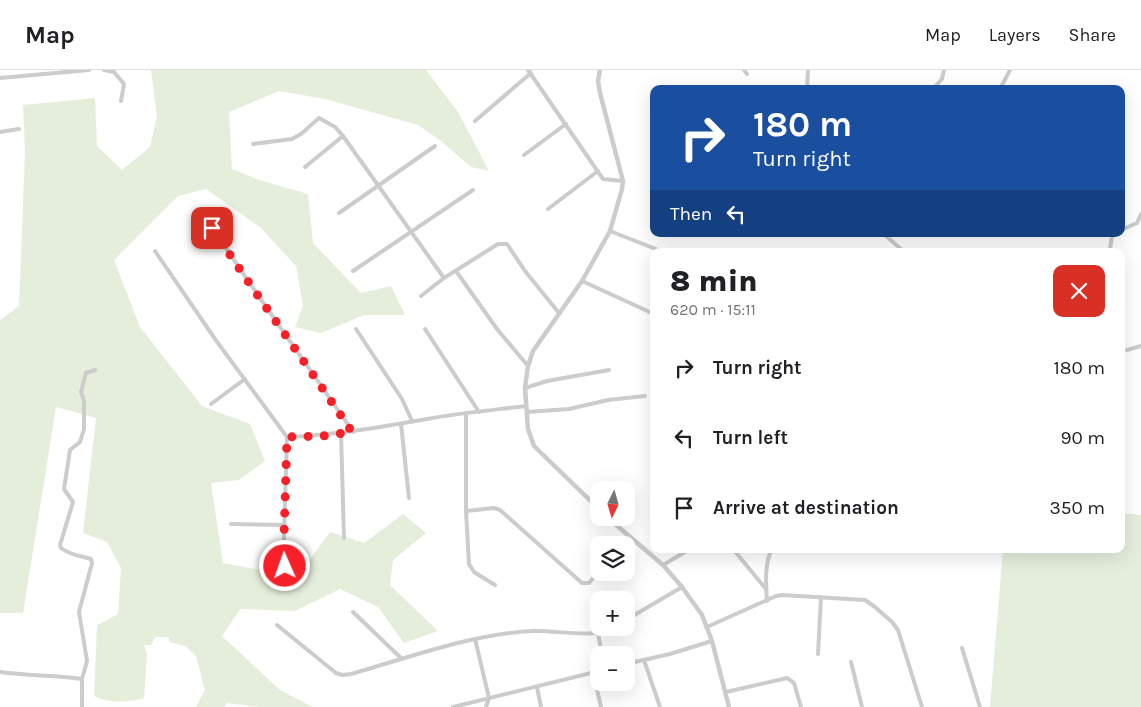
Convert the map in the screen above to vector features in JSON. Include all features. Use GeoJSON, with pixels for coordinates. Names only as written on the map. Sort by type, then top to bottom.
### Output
{"type":"FeatureCollection","features":[{"type":"Feature","properties":{"kind":"street"},"geometry":{"type":"LineString","coordinates":[[0,78],[89,70]]}},
{"type":"Feature","properties":{"kind":"street"},"geometry":{"type":"LineString","coordinates":[[104,70],[114,72],[124,84],[121,101]]}},
{"type":"Feature","properties":{"kind":"street"},"geometry":{"type":"LineString","coordinates":[[590,500],[534,446],[528,429],[525,388],[528,366],[533,351],[582,281],[610,231],[622,188],[622,181],[600,93],[598,81],[600,70]]}},
{"type":"Feature","properties":{"kind":"street"},"geometry":{"type":"LineString","coordinates":[[807,85],[808,70]]}},
{"type":"Feature","properties":{"kind":"street"},"geometry":{"type":"LineString","coordinates":[[937,85],[942,80],[944,70]]}},
{"type":"Feature","properties":{"kind":"street"},"geometry":{"type":"LineString","coordinates":[[1002,85],[1010,70]]}},
{"type":"Feature","properties":{"kind":"street"},"geometry":{"type":"LineString","coordinates":[[474,121],[530,72],[598,171],[606,180],[622,181]]}},
{"type":"Feature","properties":{"kind":"street"},"geometry":{"type":"LineString","coordinates":[[253,144],[292,139],[320,118],[335,127],[444,278]]}},
{"type":"Feature","properties":{"kind":"street"},"geometry":{"type":"LineString","coordinates":[[524,155],[566,124]]}},
{"type":"Feature","properties":{"kind":"street"},"geometry":{"type":"LineString","coordinates":[[0,132],[19,130]]}},
{"type":"Feature","properties":{"kind":"street"},"geometry":{"type":"LineString","coordinates":[[305,167],[343,136]]}},
{"type":"Feature","properties":{"kind":"street"},"geometry":{"type":"LineString","coordinates":[[340,213],[435,146]]}},
{"type":"Feature","properties":{"kind":"street"},"geometry":{"type":"LineString","coordinates":[[548,209],[598,171]]}},
{"type":"Feature","properties":{"kind":"street"},"geometry":{"type":"LineString","coordinates":[[353,271],[473,190]]}},
{"type":"Feature","properties":{"kind":"street"},"geometry":{"type":"LineString","coordinates":[[1125,228],[1137,223],[1141,214]]}},
{"type":"Feature","properties":{"kind":"street"},"geometry":{"type":"LineString","coordinates":[[212,228],[352,432]]}},
{"type":"Feature","properties":{"kind":"street"},"geometry":{"type":"LineString","coordinates":[[610,231],[652,248]]}},
{"type":"Feature","properties":{"kind":"street"},"geometry":{"type":"LineString","coordinates":[[887,237],[900,248]]}},
{"type":"Feature","properties":{"kind":"street"},"geometry":{"type":"LineString","coordinates":[[421,296],[444,278],[498,244],[507,244],[525,272],[559,313]]}},
{"type":"Feature","properties":{"kind":"street"},"geometry":{"type":"LineString","coordinates":[[155,251],[215,339],[287,437],[284,525],[285,566]]}},
{"type":"Feature","properties":{"kind":"street"},"geometry":{"type":"LineString","coordinates":[[456,271],[497,329],[528,366]]}},
{"type":"Feature","properties":{"kind":"street"},"geometry":{"type":"LineString","coordinates":[[582,281],[650,312]]}},
{"type":"Feature","properties":{"kind":"street"},"geometry":{"type":"LineString","coordinates":[[425,328],[479,412]]}},
{"type":"Feature","properties":{"kind":"street"},"geometry":{"type":"LineString","coordinates":[[356,329],[402,399],[412,422]]}},
{"type":"Feature","properties":{"kind":"street"},"geometry":{"type":"LineString","coordinates":[[1127,350],[1141,346]]}},
{"type":"Feature","properties":{"kind":"street"},"geometry":{"type":"LineString","coordinates":[[82,707],[82,679],[87,661],[79,612],[92,563],[91,559],[71,555],[61,548],[60,545],[73,502],[64,489],[70,450],[80,442],[84,429],[84,401],[81,392],[86,373],[96,370]]}},
{"type":"Feature","properties":{"kind":"street"},"geometry":{"type":"LineString","coordinates":[[525,388],[609,370]]}},
{"type":"Feature","properties":{"kind":"street"},"geometry":{"type":"LineString","coordinates":[[212,404],[245,379]]}},
{"type":"Feature","properties":{"kind":"street"},"geometry":{"type":"LineString","coordinates":[[527,412],[569,409],[608,400],[645,396]]}},
{"type":"Feature","properties":{"kind":"street"},"geometry":{"type":"LineString","coordinates":[[287,437],[352,432],[526,406]]}},
{"type":"Feature","properties":{"kind":"street"},"geometry":{"type":"LineString","coordinates":[[466,414],[466,512],[469,564],[474,572],[495,585]]}},
{"type":"Feature","properties":{"kind":"street"},"geometry":{"type":"LineString","coordinates":[[401,424],[409,498]]}},
{"type":"Feature","properties":{"kind":"street"},"geometry":{"type":"LineString","coordinates":[[341,433],[344,538]]}},
{"type":"Feature","properties":{"kind":"street"},"geometry":{"type":"LineString","coordinates":[[466,512],[494,508],[500,510],[582,582],[589,583],[591,581]]}},
{"type":"Feature","properties":{"kind":"street"},"geometry":{"type":"LineString","coordinates":[[231,524],[284,525]]}},
{"type":"Feature","properties":{"kind":"street"},"geometry":{"type":"LineString","coordinates":[[617,526],[628,536]]}},
{"type":"Feature","properties":{"kind":"street"},"geometry":{"type":"LineString","coordinates":[[635,542],[663,565],[702,615],[712,641],[729,707]]}},
{"type":"Feature","properties":{"kind":"street"},"geometry":{"type":"LineString","coordinates":[[663,565],[683,553]]}},
{"type":"Feature","properties":{"kind":"street"},"geometry":{"type":"LineString","coordinates":[[736,553],[766,590]]}},
{"type":"Feature","properties":{"kind":"street"},"geometry":{"type":"LineString","coordinates":[[768,601],[766,590],[767,565],[770,553]]}},
{"type":"Feature","properties":{"kind":"street"},"geometry":{"type":"LineString","coordinates":[[635,615],[682,587]]}},
{"type":"Feature","properties":{"kind":"street"},"geometry":{"type":"LineString","coordinates":[[707,627],[776,596],[865,600],[892,622],[898,630],[922,707]]}},
{"type":"Feature","properties":{"kind":"street"},"geometry":{"type":"LineString","coordinates":[[818,654],[821,597]]}},
{"type":"Feature","properties":{"kind":"street"},"geometry":{"type":"LineString","coordinates":[[353,612],[402,660]]}},
{"type":"Feature","properties":{"kind":"street"},"geometry":{"type":"LineString","coordinates":[[277,625],[336,673],[342,675],[493,635],[534,631],[590,633]]}},
{"type":"Feature","properties":{"kind":"street"},"geometry":{"type":"LineString","coordinates":[[475,639],[489,698],[486,707]]}},
{"type":"Feature","properties":{"kind":"street"},"geometry":{"type":"LineString","coordinates":[[635,662],[712,641]]}},
{"type":"Feature","properties":{"kind":"street"},"geometry":{"type":"LineString","coordinates":[[962,648],[980,707]]}},
{"type":"Feature","properties":{"kind":"street"},"geometry":{"type":"LineString","coordinates":[[644,660],[660,707]]}},
{"type":"Feature","properties":{"kind":"street"},"geometry":{"type":"LineString","coordinates":[[851,662],[862,707]]}},
{"type":"Feature","properties":{"kind":"street"},"geometry":{"type":"LineString","coordinates":[[0,672],[54,675],[82,679]]}},
{"type":"Feature","properties":{"kind":"street"},"geometry":{"type":"LineString","coordinates":[[453,707],[590,673]]}},
{"type":"Feature","properties":{"kind":"street"},"geometry":{"type":"LineString","coordinates":[[726,692],[787,678],[794,683],[801,707]]}},
{"type":"Feature","properties":{"kind":"street"},"geometry":{"type":"LineString","coordinates":[[537,687],[541,707]]}},
{"type":"Feature","properties":{"kind":"street"},"geometry":{"type":"LineString","coordinates":[[597,691],[601,707]]}},
{"type":"Feature","properties":{"kind":"green space"},"geometry":{"type":"Polygon","coordinates":[[[151,70],[426,70],[458,112],[489,171],[471,167],[441,141],[418,125],[325,99],[279,91],[229,112],[232,169],[259,180],[308,194],[313,243],[361,293],[391,286],[405,315],[364,315],[321,333],[295,327],[303,306],[296,266],[260,227],[206,189],[178,196],[114,260],[140,327],[202,406],[250,424],[265,461],[239,480],[211,483],[223,563],[297,577],[330,532],[364,543],[403,514],[426,533],[393,560],[390,585],[438,631],[404,643],[378,607],[340,589],[295,611],[240,609],[222,636],[280,690],[313,707],[258,707],[227,703],[224,707],[196,707],[205,690],[196,656],[185,646],[170,642],[168,637],[155,637],[151,645],[144,645],[147,654],[144,698],[118,702],[94,696],[97,625],[118,614],[121,568],[107,542],[83,533],[96,418],[56,407],[23,613],[0,613],[0,320],[19,306],[25,152],[23,105],[95,98],[97,146],[122,170],[150,147],[157,117],[151,70]]]}},
{"type":"Feature","properties":{"kind":"green space"},"geometry":{"type":"Polygon","coordinates":[[[1125,513],[1141,515],[1141,707],[990,707],[1003,553],[1125,553],[1125,513]]]}},
{"type":"Feature","properties":{"kind":"route"},"geometry":{"type":"LineString","coordinates":[[212,228],[352,432],[322,436],[287,437],[285,566]]}}]}
